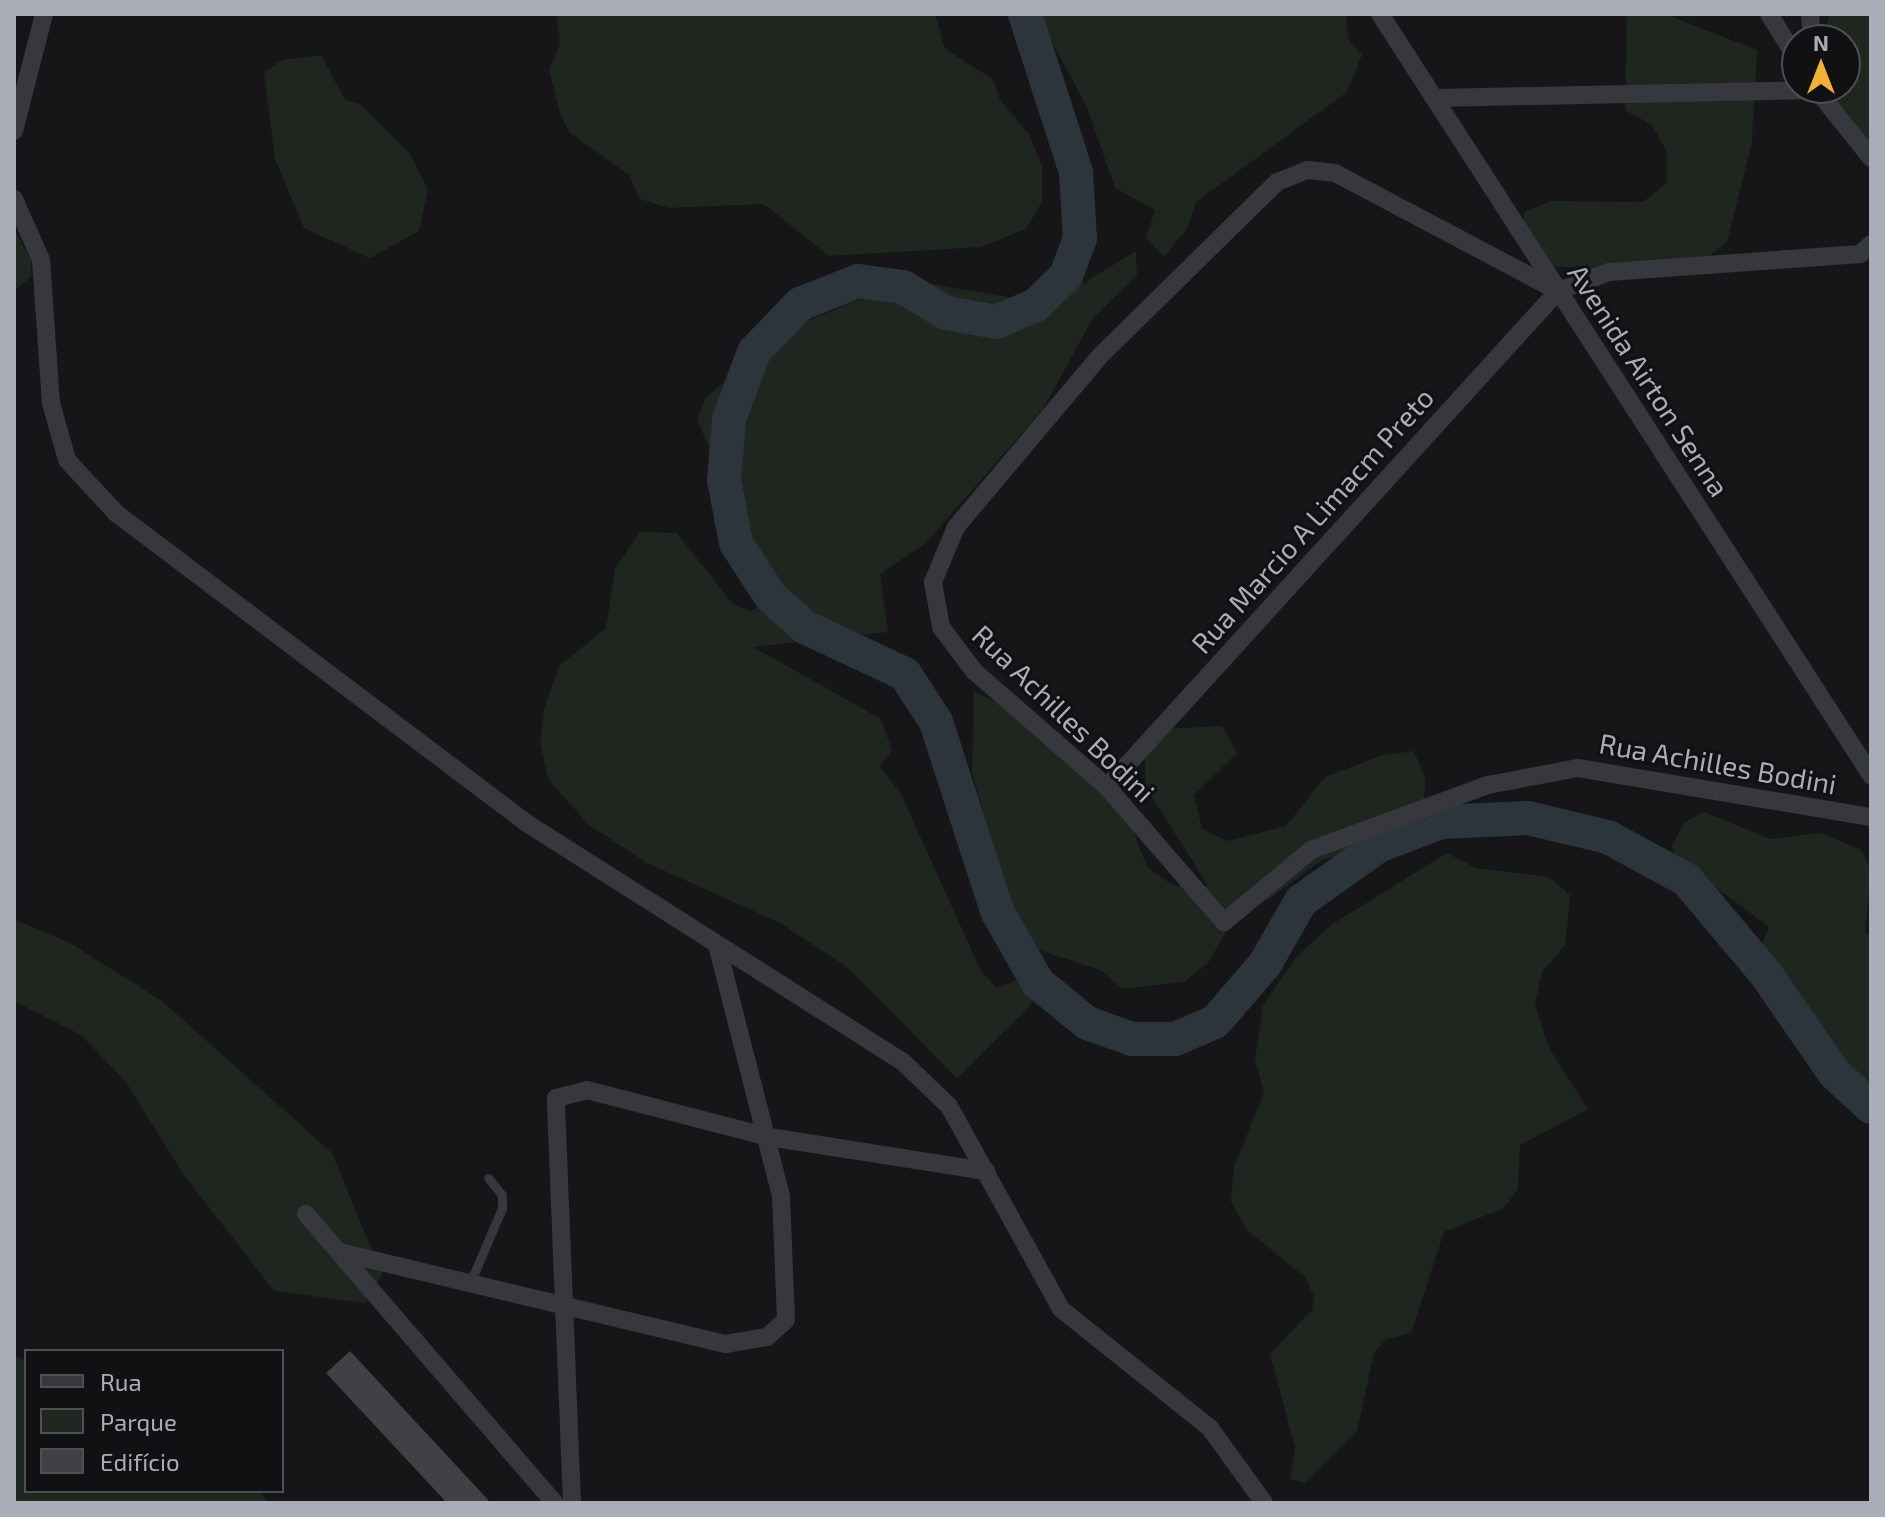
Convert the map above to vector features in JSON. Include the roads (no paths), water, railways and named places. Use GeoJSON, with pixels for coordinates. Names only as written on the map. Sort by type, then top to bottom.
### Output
{"type":"FeatureCollection","features":[{"type":"Feature","properties":{"kind":"street"},"geometry":{"type":"LineString","coordinates":[[14,131],[44,14]]}},
{"type":"Feature","properties":{"kind":"street","name":"Avenida Airton Senna"},"geometry":{"type":"LineString","coordinates":[[1380,14],[1871,775]]}},
{"type":"Feature","properties":{"kind":"street"},"geometry":{"type":"LineString","coordinates":[[1769,14],[1781,33]]}},
{"type":"Feature","properties":{"kind":"street"},"geometry":{"type":"LineString","coordinates":[[1435,98],[1781,90]]}},
{"type":"Feature","properties":{"kind":"street"},"geometry":{"type":"LineString","coordinates":[[1828,104],[1871,158]]}},
{"type":"Feature","properties":{"kind":"street","name":"Rua Achilles Bodini"},"geometry":{"type":"LineString","coordinates":[[1558,291],[1335,173],[1307,170],[1277,182],[1100,356],[956,527],[936,562],[935,603],[953,647],[1107,787],[1224,922],[1311,850],[1488,785],[1578,768],[1871,817]]}},
{"type":"Feature","properties":{"kind":"street"},"geometry":{"type":"LineString","coordinates":[[14,199],[41,260],[51,403],[67,460],[116,513],[528,824],[902,1061],[949,1106],[1061,1309],[1210,1428],[1264,1503]]}},
{"type":"Feature","properties":{"kind":"street"},"geometry":{"type":"LineString","coordinates":[[1558,291],[1609,272],[1860,254],[1871,244]]}},
{"type":"Feature","properties":{"kind":"street","name":"Rua Marcio A Limacm Preto"},"geometry":{"type":"LineString","coordinates":[[1107,787],[1558,291]]}},
{"type":"Feature","properties":{"kind":"street"},"geometry":{"type":"LineString","coordinates":[[339,1252],[725,1344],[767,1337],[786,1320],[781,1196],[769,1137],[717,945]]}},
{"type":"Feature","properties":{"kind":"street"},"geometry":{"type":"LineString","coordinates":[[572,1503],[556,1098],[587,1090],[769,1137],[986,1171]]}},
{"type":"Feature","properties":{"kind":"street"},"geometry":{"type":"LineString","coordinates":[[306,1214],[555,1503]]}},
{"type":"Feature","properties":{"kind":"lane"},"geometry":{"type":"LineString","coordinates":[[470,1283],[502,1208],[502,1195],[488,1178]]}},
{"type":"Feature","properties":{"kind":"waterway"},"geometry":{"type":"LineString","coordinates":[[1025,14],[1076,172],[1080,238],[1066,276],[1036,305],[996,322],[946,313],[903,287],[858,281],[800,304],[754,352],[729,419],[724,480],[736,543],[771,597],[805,627],[905,674],[936,722],[997,911],[1038,983],[1087,1023],[1132,1039],[1175,1039],[1215,1022],[1265,964],[1301,901],[1378,846],[1441,822],[1528,818],[1608,837],[1687,880],[1766,974],[1834,1073],[1871,1107]]}}]}
